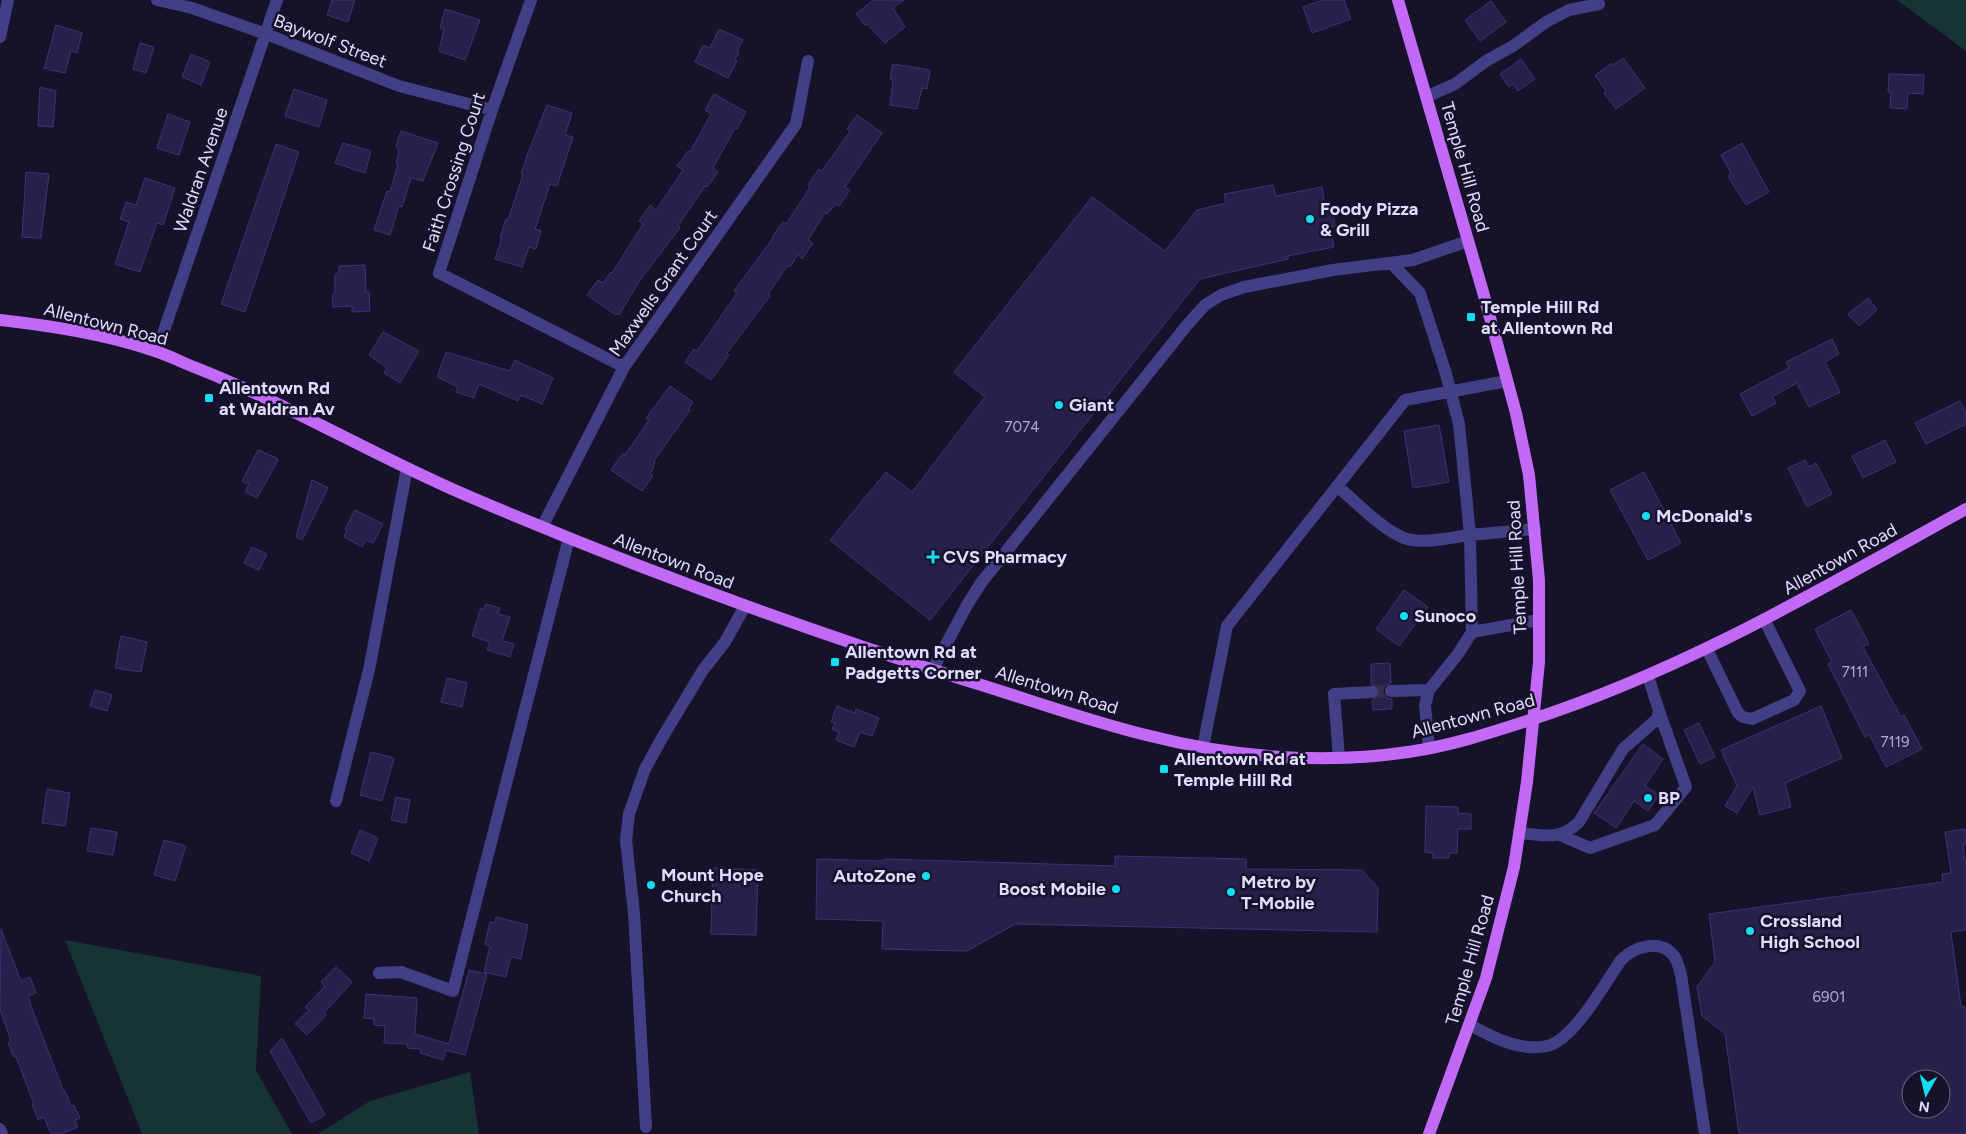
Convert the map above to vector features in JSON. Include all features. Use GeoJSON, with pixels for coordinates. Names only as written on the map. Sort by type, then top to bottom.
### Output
{"type":"FeatureCollection","features":[{"type":"Feature","properties":{"kind":"main road","name":"Temple Hill Road"},"geometry":{"type":"LineString","coordinates":[[1398,0],[1516,413],[1529,475],[1539,580],[1539,662],[1527,782],[1514,867],[1500,929],[1486,978],[1429,1134]]}},
{"type":"Feature","properties":{"kind":"main road","name":"Allentown Road"},"geometry":{"type":"LineString","coordinates":[[0,320],[62,328],[157,351],[280,404],[407,468],[542,527],[745,606],[932,670],[1142,734],[1252,755],[1294,758],[1366,757],[1429,748],[1472,739],[1570,707],[1648,676],[1707,649],[1966,509]]}},
{"type":"Feature","properties":{"kind":"street"},"geometry":{"type":"LineString","coordinates":[[0,37],[8,0]]}},
{"type":"Feature","properties":{"kind":"street","name":"Baywolf Street"},"geometry":{"type":"LineString","coordinates":[[156,0],[192,8],[266,34],[399,86],[492,110]]}},
{"type":"Feature","properties":{"kind":"street","name":"Waldran Avenue"},"geometry":{"type":"LineString","coordinates":[[157,351],[277,0]]}},
{"type":"Feature","properties":{"kind":"street","name":"Faith Crossing Court"},"geometry":{"type":"LineString","coordinates":[[531,0],[492,110],[439,273],[624,367]]}},
{"type":"Feature","properties":{"kind":"street"},"geometry":{"type":"LineString","coordinates":[[1426,97],[1456,84],[1486,61],[1513,46],[1546,22],[1569,10],[1599,4]]}},
{"type":"Feature","properties":{"kind":"street","name":"Maxwells Grant Court"},"geometry":{"type":"LineString","coordinates":[[542,527],[624,367],[796,124],[808,61]]}},
{"type":"Feature","properties":{"kind":"street"},"geometry":{"type":"LineString","coordinates":[[932,670],[981,583],[1205,305],[1221,295],[1244,287],[1333,270],[1413,260],[1468,241]]}},
{"type":"Feature","properties":{"kind":"street"},"geometry":{"type":"LineString","coordinates":[[1391,262],[1420,293],[1450,391],[1458,424],[1470,535],[1472,632],[1458,654],[1429,690],[1425,705],[1429,748]]}},
{"type":"Feature","properties":{"kind":"street"},"geometry":{"type":"LineString","coordinates":[[1204,747],[1227,626],[1405,400],[1507,381]]}},
{"type":"Feature","properties":{"kind":"street"},"geometry":{"type":"LineString","coordinates":[[336,801],[369,670],[407,468]]}},
{"type":"Feature","properties":{"kind":"street"},"geometry":{"type":"LineString","coordinates":[[1338,486],[1392,533],[1409,540],[1425,541],[1535,530]]}},
{"type":"Feature","properties":{"kind":"street"},"geometry":{"type":"LineString","coordinates":[[379,973],[401,972],[453,991],[569,538]]}},
{"type":"Feature","properties":{"kind":"street"},"geometry":{"type":"LineString","coordinates":[[646,1127],[634,913],[626,840],[629,814],[646,769],[662,738],[745,606]]}},
{"type":"Feature","properties":{"kind":"street"},"geometry":{"type":"LineString","coordinates":[[1707,649],[1738,713],[1743,717],[1752,719],[1794,700],[1800,691],[1764,619]]}},
{"type":"Feature","properties":{"kind":"street"},"geometry":{"type":"LineString","coordinates":[[1472,632],[1539,620]]}},
{"type":"Feature","properties":{"kind":"street"},"geometry":{"type":"LineString","coordinates":[[1558,834],[1590,848],[1655,825],[1686,787],[1648,676]]}},
{"type":"Feature","properties":{"kind":"street"},"geometry":{"type":"LineString","coordinates":[[1391,691],[1429,690]]}},
{"type":"Feature","properties":{"kind":"street"},"geometry":{"type":"LineString","coordinates":[[1339,758],[1334,694],[1372,692]]}},
{"type":"Feature","properties":{"kind":"street"},"geometry":{"type":"LineString","coordinates":[[1519,833],[1554,836],[1570,831],[1579,822],[1623,749],[1657,719],[1659,711]]}},
{"type":"Feature","properties":{"kind":"street"},"geometry":{"type":"LineString","coordinates":[[1470,1025],[1491,1036],[1522,1046],[1546,1046],[1556,1043],[1574,1028],[1621,960],[1629,952],[1645,946],[1666,950],[1674,956],[1681,975],[1698,1098],[1705,1134]]}},
{"type":"Feature","properties":{"kind":"street"},"geometry":{"type":"LineString","coordinates":[[0,1129],[2,1134]]}},
{"type":"Feature","properties":{"kind":"green space"},"geometry":{"type":"Polygon","coordinates":[[[1897,0],[1966,0],[1966,51],[1897,0]]]}},
{"type":"Feature","properties":{"kind":"green space"},"geometry":{"type":"Polygon","coordinates":[[[65,940],[261,976],[256,1070],[292,1134],[142,1134],[65,940]]]}},
{"type":"Feature","properties":{"kind":"green space"},"geometry":{"type":"Polygon","coordinates":[[[470,1072],[479,1134],[318,1134],[370,1101],[470,1072]]]}},
{"type":"Feature","properties":{"kind":"building"},"geometry":{"type":"Polygon","coordinates":[[[332,0],[355,0],[348,22],[327,15],[332,0]]]}},
{"type":"Feature","properties":{"kind":"building"},"geometry":{"type":"Polygon","coordinates":[[[873,0],[904,0],[893,8],[905,27],[885,43],[856,14],[873,0]]]}},
{"type":"Feature","properties":{"kind":"building"},"geometry":{"type":"Polygon","coordinates":[[[1323,0],[1344,0],[1351,19],[1312,33],[1303,7],[1323,0]]]}},
{"type":"Feature","properties":{"kind":"building"},"geometry":{"type":"Polygon","coordinates":[[[1491,1],[1506,22],[1480,41],[1465,20],[1491,1]]]}},
{"type":"Feature","properties":{"kind":"building"},"geometry":{"type":"Polygon","coordinates":[[[445,9],[480,20],[465,60],[439,51],[444,29],[440,28],[445,9]]]}},
{"type":"Feature","properties":{"kind":"building"},"geometry":{"type":"Polygon","coordinates":[[[56,25],[82,33],[77,53],[71,51],[65,73],[50,70],[49,68],[44,69],[56,25]]]}},
{"type":"Feature","properties":{"kind":"building"},"geometry":{"type":"Polygon","coordinates":[[[719,29],[743,40],[737,51],[739,52],[735,60],[737,61],[728,78],[695,62],[703,45],[710,48],[719,29]]]}},
{"type":"Feature","properties":{"kind":"building"},"geometry":{"type":"Polygon","coordinates":[[[140,43],[154,47],[146,73],[133,69],[140,43]]]}},
{"type":"Feature","properties":{"kind":"building"},"geometry":{"type":"Polygon","coordinates":[[[191,54],[210,62],[201,85],[182,77],[191,54]]]}},
{"type":"Feature","properties":{"kind":"building"},"geometry":{"type":"Polygon","coordinates":[[[1623,58],[1645,88],[1616,109],[1604,93],[1606,91],[1595,75],[1623,58]]]}},
{"type":"Feature","properties":{"kind":"building"},"geometry":{"type":"Polygon","coordinates":[[[1521,59],[1535,79],[1518,91],[1513,84],[1509,87],[1500,74],[1521,59]]]}},
{"type":"Feature","properties":{"kind":"building"},"geometry":{"type":"Polygon","coordinates":[[[893,64],[930,70],[927,89],[922,88],[917,109],[890,105],[893,79],[890,79],[893,64]]]}},
{"type":"Feature","properties":{"kind":"building"},"geometry":{"type":"Polygon","coordinates":[[[1889,74],[1924,75],[1923,94],[1908,93],[1907,109],[1890,108],[1891,92],[1888,92],[1889,74]]]}},
{"type":"Feature","properties":{"kind":"building"},"geometry":{"type":"Polygon","coordinates":[[[40,87],[56,91],[53,127],[38,126],[40,87]]]}},
{"type":"Feature","properties":{"kind":"building"},"geometry":{"type":"Polygon","coordinates":[[[294,89],[327,100],[319,127],[285,116],[294,89]]]}},
{"type":"Feature","properties":{"kind":"building"},"geometry":{"type":"Polygon","coordinates":[[[714,94],[746,112],[713,168],[718,172],[707,187],[705,186],[678,226],[680,228],[640,280],[619,315],[617,313],[616,315],[587,295],[598,280],[603,283],[612,273],[643,224],[639,221],[650,205],[656,210],[683,170],[677,166],[688,151],[690,152],[711,114],[705,110],[714,94]]]}},
{"type":"Feature","properties":{"kind":"building"},"geometry":{"type":"Polygon","coordinates":[[[547,105],[572,113],[565,135],[573,137],[557,186],[550,184],[535,229],[541,231],[536,249],[529,247],[522,267],[495,259],[506,219],[508,220],[523,175],[521,174],[527,156],[547,105]]]}},
{"type":"Feature","properties":{"kind":"building"},"geometry":{"type":"Polygon","coordinates":[[[168,114],[190,122],[179,155],[157,148],[168,114]]]}},
{"type":"Feature","properties":{"kind":"building"},"geometry":{"type":"Polygon","coordinates":[[[857,115],[882,133],[845,187],[850,190],[839,206],[836,204],[827,214],[825,213],[808,240],[813,243],[802,259],[798,255],[790,267],[788,265],[768,294],[770,296],[727,353],[729,355],[711,380],[685,362],[694,349],[697,351],[737,293],[734,291],[772,237],[783,222],[786,224],[806,194],[810,187],[808,185],[819,169],[822,171],[850,131],[847,129],[857,115]]]}},
{"type":"Feature","properties":{"kind":"building"},"geometry":{"type":"Polygon","coordinates":[[[401,131],[438,143],[423,181],[411,178],[402,207],[399,206],[390,235],[374,230],[387,191],[390,192],[398,164],[396,163],[399,152],[396,146],[401,131]]]}},
{"type":"Feature","properties":{"kind":"building"},"geometry":{"type":"Polygon","coordinates":[[[343,143],[371,151],[365,173],[335,163],[343,143]]]}},
{"type":"Feature","properties":{"kind":"building"},"geometry":{"type":"Polygon","coordinates":[[[1742,143],[1769,192],[1746,205],[1729,178],[1731,173],[1721,155],[1742,143]]]}},
{"type":"Feature","properties":{"kind":"building"},"geometry":{"type":"Polygon","coordinates":[[[276,144],[299,152],[245,312],[221,304],[276,144]]]}},
{"type":"Feature","properties":{"kind":"building"},"geometry":{"type":"Polygon","coordinates":[[[26,172],[49,174],[41,238],[22,237],[26,172]]]}},
{"type":"Feature","properties":{"kind":"building"},"geometry":{"type":"Polygon","coordinates":[[[145,178],[175,188],[163,225],[157,223],[140,272],[115,264],[129,222],[120,219],[126,202],[136,205],[145,178]]]}},
{"type":"Feature","properties":{"kind":"building"},"geometry":{"type":"Polygon","coordinates":[[[1273,185],[1276,196],[1322,187],[1326,211],[1332,210],[1335,226],[1330,227],[1334,247],[1288,256],[1288,259],[1200,279],[930,620],[830,540],[886,472],[912,492],[985,397],[954,372],[1092,197],[1165,251],[1197,210],[1226,203],[1224,194],[1273,185]]]}},
{"type":"Feature","properties":{"kind":"building"},"geometry":{"type":"Polygon","coordinates":[[[365,265],[366,292],[369,292],[370,311],[352,312],[352,306],[333,307],[332,296],[335,292],[335,276],[339,271],[339,266],[365,265]]]}},
{"type":"Feature","properties":{"kind":"building"},"geometry":{"type":"Polygon","coordinates":[[[1868,298],[1877,310],[1859,326],[1848,314],[1868,298]]]}},
{"type":"Feature","properties":{"kind":"building"},"geometry":{"type":"Polygon","coordinates":[[[383,332],[419,351],[400,383],[384,373],[387,368],[369,355],[383,332]]]}},
{"type":"Feature","properties":{"kind":"building"},"geometry":{"type":"Polygon","coordinates":[[[1832,339],[1839,354],[1825,362],[1840,392],[1809,407],[1797,383],[1772,397],[1776,403],[1752,416],[1740,394],[1789,368],[1786,362],[1832,339]]]}},
{"type":"Feature","properties":{"kind":"building"},"geometry":{"type":"Polygon","coordinates":[[[446,352],[510,371],[515,360],[553,378],[542,404],[521,395],[518,401],[479,384],[474,398],[456,392],[458,387],[437,377],[446,352]]]}},
{"type":"Feature","properties":{"kind":"building"},"geometry":{"type":"Polygon","coordinates":[[[670,386],[693,402],[688,409],[690,410],[654,461],[654,467],[650,474],[653,476],[642,491],[611,470],[623,453],[625,455],[649,420],[646,418],[670,386]]]}},
{"type":"Feature","properties":{"kind":"building"},"geometry":{"type":"Polygon","coordinates":[[[1960,401],[1966,412],[1966,424],[1926,444],[1915,423],[1960,401]]]}},
{"type":"Feature","properties":{"kind":"building"},"geometry":{"type":"Polygon","coordinates":[[[1439,425],[1449,482],[1413,488],[1404,431],[1439,425]]]}},
{"type":"Feature","properties":{"kind":"building"},"geometry":{"type":"Polygon","coordinates":[[[1885,440],[1896,462],[1863,478],[1852,456],[1885,440]]]}},
{"type":"Feature","properties":{"kind":"building"},"geometry":{"type":"Polygon","coordinates":[[[258,450],[278,460],[257,498],[245,492],[249,484],[242,481],[258,450]]]}},
{"type":"Feature","properties":{"kind":"building"},"geometry":{"type":"Polygon","coordinates":[[[1805,460],[1809,467],[1816,463],[1832,494],[1807,507],[1788,468],[1805,460]]]}},
{"type":"Feature","properties":{"kind":"building","name":"McDonald's"},"geometry":{"type":"Polygon","coordinates":[[[1644,472],[1681,543],[1648,560],[1610,490],[1644,472]]]}},
{"type":"Feature","properties":{"kind":"building"},"geometry":{"type":"Polygon","coordinates":[[[312,480],[328,488],[302,540],[296,537],[312,480]]]}},
{"type":"Feature","properties":{"kind":"building"},"geometry":{"type":"Polygon","coordinates":[[[355,510],[383,524],[373,543],[366,540],[362,547],[344,537],[347,530],[345,529],[355,510]]]}},
{"type":"Feature","properties":{"kind":"building"},"geometry":{"type":"Polygon","coordinates":[[[252,547],[267,554],[259,570],[244,563],[252,547]]]}},
{"type":"Feature","properties":{"kind":"building"},"geometry":{"type":"Polygon","coordinates":[[[1404,590],[1428,607],[1399,646],[1376,629],[1404,590]]]}},
{"type":"Feature","properties":{"kind":"building"},"geometry":{"type":"Polygon","coordinates":[[[486,604],[500,608],[498,614],[510,617],[502,641],[514,644],[510,657],[487,650],[490,642],[472,636],[481,608],[484,609],[486,604]]]}},
{"type":"Feature","properties":{"kind":"building"},"geometry":{"type":"Polygon","coordinates":[[[1851,610],[1869,644],[1863,647],[1901,717],[1904,715],[1922,749],[1886,767],[1869,734],[1865,737],[1828,664],[1832,662],[1815,629],[1851,610]]]}},
{"type":"Feature","properties":{"kind":"building"},"geometry":{"type":"Polygon","coordinates":[[[121,636],[147,642],[141,672],[115,668],[121,636]]]}},
{"type":"Feature","properties":{"kind":"building"},"geometry":{"type":"Polygon","coordinates":[[[1390,663],[1391,683],[1384,687],[1383,692],[1387,698],[1392,699],[1392,709],[1373,710],[1372,700],[1377,698],[1380,692],[1378,687],[1371,684],[1371,664],[1390,663]]]}},
{"type":"Feature","properties":{"kind":"building"},"geometry":{"type":"Polygon","coordinates":[[[447,678],[467,683],[462,707],[441,702],[447,678]]]}},
{"type":"Feature","properties":{"kind":"building"},"geometry":{"type":"Polygon","coordinates":[[[95,690],[112,695],[107,711],[90,706],[95,690]]]}},
{"type":"Feature","properties":{"kind":"building"},"geometry":{"type":"Polygon","coordinates":[[[837,706],[855,713],[856,709],[879,718],[872,736],[860,732],[854,747],[836,740],[839,732],[832,729],[835,723],[831,722],[837,706]]]}},
{"type":"Feature","properties":{"kind":"building"},"geometry":{"type":"Polygon","coordinates":[[[1821,706],[1842,758],[1785,783],[1791,807],[1760,815],[1753,787],[1737,813],[1725,806],[1737,786],[1721,750],[1821,706]]]}},
{"type":"Feature","properties":{"kind":"building"},"geometry":{"type":"Polygon","coordinates":[[[1699,723],[1715,757],[1700,764],[1684,730],[1699,723]]]}},
{"type":"Feature","properties":{"kind":"building"},"geometry":{"type":"Polygon","coordinates":[[[1643,744],[1663,759],[1645,786],[1659,795],[1648,811],[1634,801],[1616,828],[1594,813],[1643,744]]]}},
{"type":"Feature","properties":{"kind":"building"},"geometry":{"type":"Polygon","coordinates":[[[371,752],[394,758],[382,801],[360,795],[371,752]]]}},
{"type":"Feature","properties":{"kind":"building"},"geometry":{"type":"Polygon","coordinates":[[[47,789],[70,793],[65,826],[42,823],[47,789]]]}},
{"type":"Feature","properties":{"kind":"building"},"geometry":{"type":"Polygon","coordinates":[[[396,797],[410,800],[406,823],[391,820],[396,797]]]}},
{"type":"Feature","properties":{"kind":"building"},"geometry":{"type":"Polygon","coordinates":[[[1426,806],[1458,807],[1458,813],[1471,814],[1471,829],[1458,829],[1457,853],[1449,853],[1449,858],[1433,858],[1433,853],[1425,852],[1426,806]]]}},
{"type":"Feature","properties":{"kind":"building"},"geometry":{"type":"Polygon","coordinates":[[[91,828],[117,832],[113,855],[87,851],[91,828]]]}},
{"type":"Feature","properties":{"kind":"building"},"geometry":{"type":"Polygon","coordinates":[[[1966,829],[1966,844],[1963,845],[1966,867],[1966,930],[1951,932],[1961,1007],[1966,1007],[1966,1134],[1739,1134],[1725,1034],[1702,1016],[1697,987],[1715,962],[1709,914],[1943,882],[1942,874],[1951,873],[1945,832],[1966,829]]]}},
{"type":"Feature","properties":{"kind":"building"},"geometry":{"type":"Polygon","coordinates":[[[360,830],[378,838],[369,861],[351,853],[360,830]]]}},
{"type":"Feature","properties":{"kind":"building"},"geometry":{"type":"Polygon","coordinates":[[[164,840],[186,846],[175,881],[154,875],[164,840]]]}},
{"type":"Feature","properties":{"kind":"building"},"geometry":{"type":"Polygon","coordinates":[[[1115,856],[1246,859],[1246,869],[1362,870],[1378,888],[1377,932],[1015,924],[967,951],[882,949],[883,921],[816,919],[817,859],[882,861],[884,859],[1115,866],[1115,856]]]}},
{"type":"Feature","properties":{"kind":"building"},"geometry":{"type":"Polygon","coordinates":[[[713,868],[758,870],[756,935],[711,934],[713,868]]]}},
{"type":"Feature","properties":{"kind":"building"},"geometry":{"type":"Polygon","coordinates":[[[496,917],[528,925],[521,959],[511,957],[506,977],[484,972],[490,946],[485,945],[490,922],[495,923],[496,917]]]}},
{"type":"Feature","properties":{"kind":"building"},"geometry":{"type":"Polygon","coordinates":[[[1,929],[21,981],[30,977],[36,993],[28,996],[32,1009],[64,1092],[71,1106],[74,1105],[80,1118],[75,1120],[78,1127],[61,1134],[51,1134],[44,1117],[38,1120],[16,1057],[14,1057],[8,1043],[11,1041],[0,1010],[1,929]]]}},
{"type":"Feature","properties":{"kind":"building"},"geometry":{"type":"Polygon","coordinates":[[[336,967],[352,982],[324,1013],[326,1015],[307,1035],[295,1024],[309,1010],[305,1007],[325,986],[321,982],[336,967]]]}},
{"type":"Feature","properties":{"kind":"building"},"geometry":{"type":"Polygon","coordinates":[[[469,970],[487,974],[465,1055],[446,1050],[443,1060],[420,1053],[421,1049],[407,1048],[407,1044],[384,1043],[385,1026],[374,1025],[374,1019],[364,1018],[366,994],[417,998],[415,1034],[449,1044],[469,970]]]}},
{"type":"Feature","properties":{"kind":"building"},"geometry":{"type":"Polygon","coordinates":[[[282,1038],[325,1115],[311,1123],[270,1051],[282,1038]]]}},
{"type":"Feature","properties":{"kind":"tunnel"},"geometry":{"type":"LineString","coordinates":[[1372,692],[1391,691]]}},
{"type":"Feature","properties":{"kind":"place","name":"Foody Pizza & Grill"},"geometry":{"type":"Point","coordinates":[1310,219]}},
{"type":"Feature","properties":{"kind":"place","name":"Temple Hill Rd at Allentown Rd"},"geometry":{"type":"Point","coordinates":[1471,317]}},
{"type":"Feature","properties":{"kind":"place","name":"Allentown Rd at Waldran Av"},"geometry":{"type":"Point","coordinates":[209,398]}},
{"type":"Feature","properties":{"kind":"place","name":"Giant"},"geometry":{"type":"Point","coordinates":[1059,405]}},
{"type":"Feature","properties":{"kind":"place","name":"McDonald's"},"geometry":{"type":"Point","coordinates":[1646,516]}},
{"type":"Feature","properties":{"kind":"place","name":"CVS Pharmacy"},"geometry":{"type":"Point","coordinates":[933,557]}},
{"type":"Feature","properties":{"kind":"place","name":"Sunoco"},"geometry":{"type":"Point","coordinates":[1404,616]}},
{"type":"Feature","properties":{"kind":"place","name":"Allentown Rd at Padgetts Corner"},"geometry":{"type":"Point","coordinates":[835,662]}},
{"type":"Feature","properties":{"kind":"place","name":"Allentown Rd at Temple Hill Rd"},"geometry":{"type":"Point","coordinates":[1164,769]}},
{"type":"Feature","properties":{"kind":"place","name":"BP"},"geometry":{"type":"Point","coordinates":[1648,798]}},
{"type":"Feature","properties":{"kind":"place","name":"AutoZone"},"geometry":{"type":"Point","coordinates":[926,876]}},
{"type":"Feature","properties":{"kind":"place","name":"Mount Hope Church"},"geometry":{"type":"Point","coordinates":[651,885]}},
{"type":"Feature","properties":{"kind":"place","name":"Boost Mobile"},"geometry":{"type":"Point","coordinates":[1116,889]}},
{"type":"Feature","properties":{"kind":"place","name":"Metro by T-Mobile"},"geometry":{"type":"Point","coordinates":[1231,892]}},
{"type":"Feature","properties":{"kind":"place","name":"Crossland High School"},"geometry":{"type":"Point","coordinates":[1750,931]}}]}
